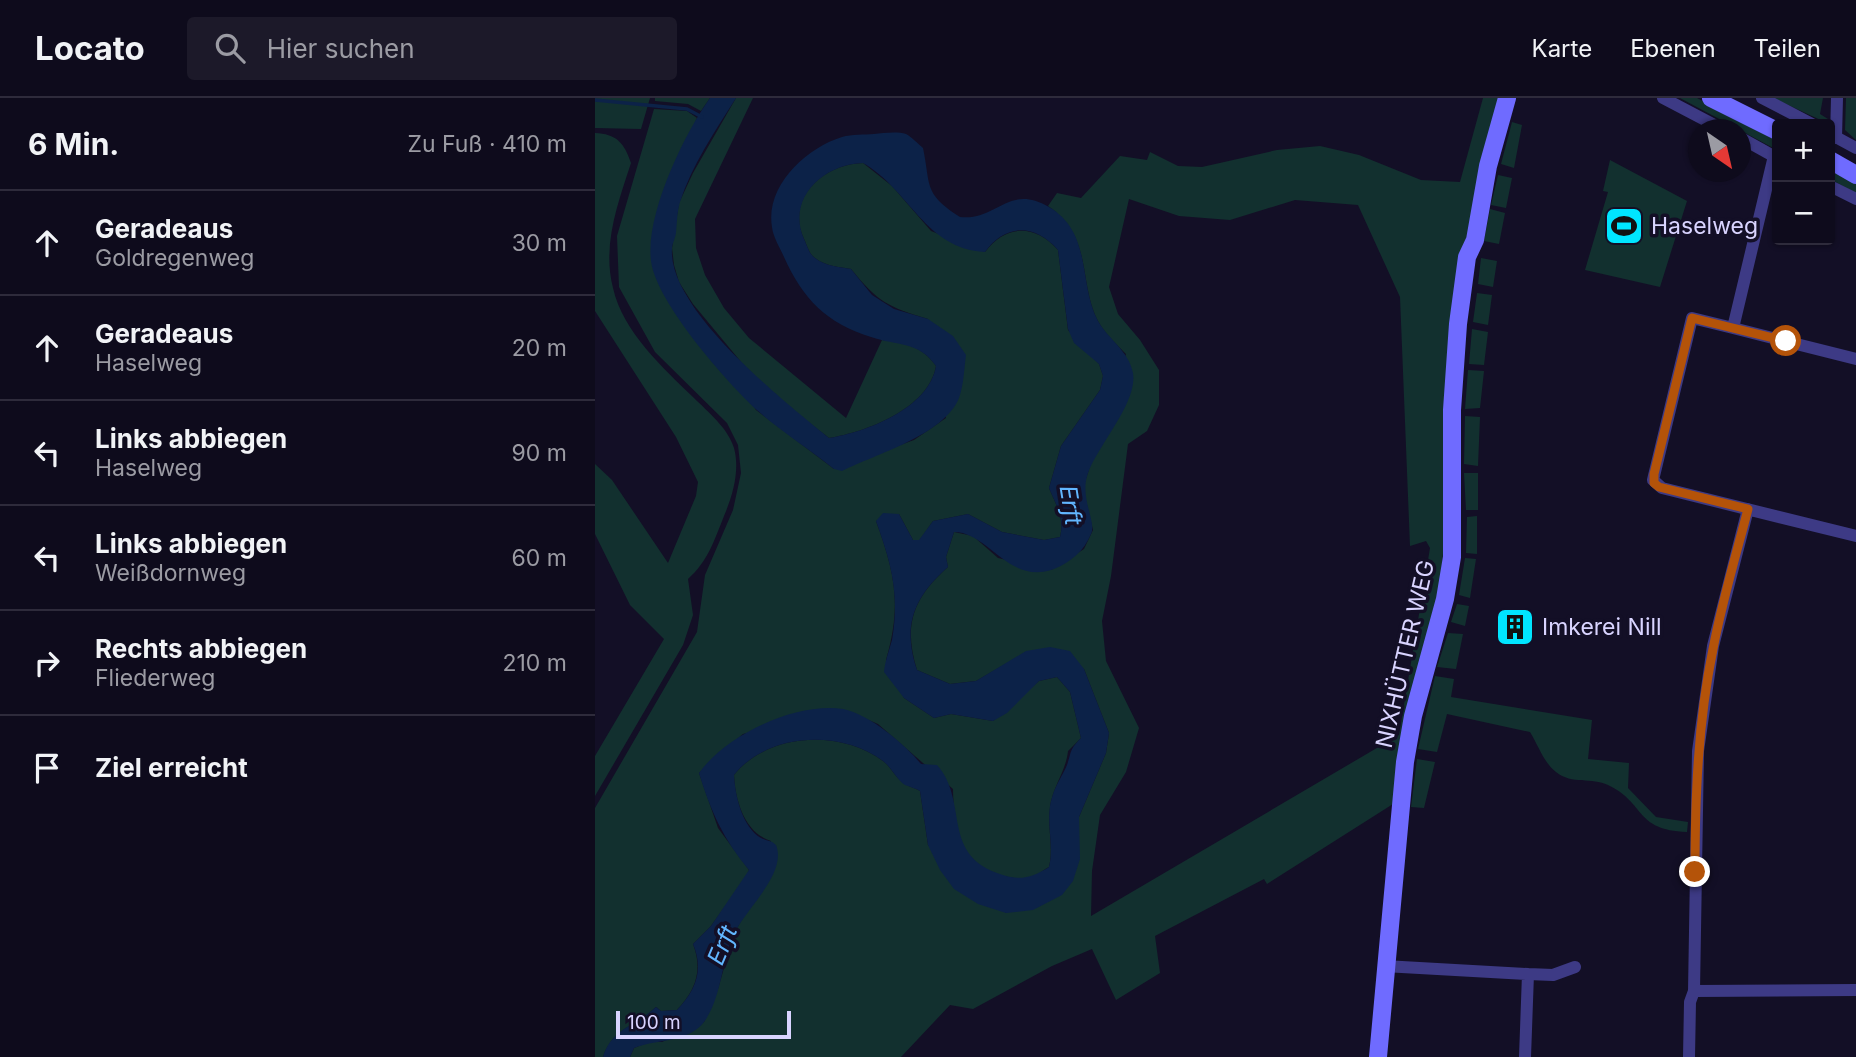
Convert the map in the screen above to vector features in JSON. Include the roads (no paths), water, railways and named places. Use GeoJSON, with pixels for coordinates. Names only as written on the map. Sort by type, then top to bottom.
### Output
{"type":"FeatureCollection","features":[{"type":"Feature","properties":{"kind":"main road","name":"NIXHÜTTER WEG"},"geometry":{"type":"LineString","coordinates":[[1378,1057],[1384,966],[1405,762],[1413,716],[1445,599],[1452,557],[1452,410],[1463,286],[1488,166],[1507,98]]}},
{"type":"Feature","properties":{"kind":"main road"},"geometry":{"type":"LineString","coordinates":[[1711,98],[1772,128]]}},
{"type":"Feature","properties":{"kind":"main road"},"geometry":{"type":"LineString","coordinates":[[1835,163],[1856,174]]}},
{"type":"Feature","properties":{"kind":"street"},"geometry":{"type":"LineString","coordinates":[[1663,98],[1703,119]]}},
{"type":"Feature","properties":{"kind":"street"},"geometry":{"type":"LineString","coordinates":[[1762,98],[1802,119]]}},
{"type":"Feature","properties":{"kind":"street"},"geometry":{"type":"LineString","coordinates":[[1835,119],[1837,98]]}},
{"type":"Feature","properties":{"kind":"street"},"geometry":{"type":"LineString","coordinates":[[1835,137],[1856,148]]}},
{"type":"Feature","properties":{"kind":"street"},"geometry":{"type":"LineString","coordinates":[[1751,144],[1772,155]]}},
{"type":"Feature","properties":{"kind":"street"},"geometry":{"type":"LineString","coordinates":[[1733,328],[1772,169]]}},
{"type":"Feature","properties":{"kind":"street"},"geometry":{"type":"LineString","coordinates":[[1835,188],[1856,199]]}},
{"type":"Feature","properties":{"kind":"street"},"geometry":{"type":"LineString","coordinates":[[1856,359],[1692,318],[1654,474],[1654,483],[1662,488],[1856,536]]}},
{"type":"Feature","properties":{"kind":"street"},"geometry":{"type":"LineString","coordinates":[[1689,1057],[1690,1002],[1694,991],[1698,751],[1713,646],[1748,509]]}},
{"type":"Feature","properties":{"kind":"street"},"geometry":{"type":"LineString","coordinates":[[1384,966],[1553,975],[1576,967]]}},
{"type":"Feature","properties":{"kind":"street"},"geometry":{"type":"LineString","coordinates":[[1525,1057],[1528,974]]}},
{"type":"Feature","properties":{"kind":"street"},"geometry":{"type":"LineString","coordinates":[[1694,991],[1856,990]]}},
{"type":"Feature","properties":{"kind":"water","name":"Erft"},"geometry":{"type":"Polygon","coordinates":[[[710,98],[736,98],[697,162],[680,202],[672,249],[676,273],[689,299],[708,326],[733,353],[785,402],[829,438],[878,424],[909,406],[931,381],[936,366],[915,348],[871,337],[841,325],[818,308],[799,285],[775,239],[772,212],[782,183],[802,160],[828,142],[846,136],[890,132],[906,134],[923,148],[928,180],[934,195],[960,217],[984,214],[1023,199],[1049,207],[1063,218],[1072,231],[1079,245],[1092,307],[1098,321],[1123,352],[1133,373],[1133,384],[1124,410],[1088,473],[1086,491],[1092,523],[1091,534],[1081,551],[1066,563],[1038,572],[1012,565],[978,540],[967,534],[954,532],[946,557],[948,567],[919,601],[911,626],[911,639],[917,670],[950,684],[976,681],[1026,651],[1050,647],[1070,651],[1084,669],[1109,733],[1106,753],[1079,817],[1080,859],[1073,881],[1062,895],[1033,910],[1006,913],[978,904],[954,889],[940,870],[928,845],[920,791],[905,785],[883,761],[846,744],[805,740],[765,751],[748,761],[734,775],[741,810],[754,833],[776,845],[778,855],[772,877],[731,941],[719,989],[710,1012],[704,1022],[689,1034],[634,1048],[630,1057],[603,1057],[618,1034],[656,1007],[661,1011],[677,1010],[684,1002],[698,971],[693,944],[711,926],[749,870],[719,824],[699,773],[726,746],[763,724],[783,716],[824,708],[853,712],[875,723],[896,739],[921,764],[937,765],[947,780],[958,827],[970,855],[983,866],[1003,875],[1021,878],[1032,876],[1049,867],[1049,814],[1052,799],[1073,748],[1081,738],[1070,692],[1057,677],[1039,681],[1007,713],[993,721],[951,714],[934,718],[904,698],[884,672],[892,640],[895,608],[890,565],[876,521],[883,513],[899,514],[913,540],[919,540],[933,521],[968,514],[1002,532],[1044,540],[1060,537],[1061,518],[1049,488],[1061,446],[1100,390],[1103,376],[1099,364],[1074,343],[1068,329],[1058,250],[1040,235],[1021,230],[1002,236],[985,252],[964,248],[932,229],[893,187],[863,163],[835,170],[812,186],[804,197],[800,224],[813,256],[819,261],[851,269],[872,295],[894,309],[928,319],[953,336],[966,355],[959,398],[939,423],[890,450],[842,471],[834,469],[767,419],[729,382],[679,319],[656,278],[651,261],[651,242],[660,199],[678,153],[710,98]]]}},
{"type":"Feature","properties":{"kind":"waterway"},"geometry":{"type":"LineString","coordinates":[[595,100],[687,109],[702,117]]}},
{"type":"Feature","properties":{"kind":"place","name":"Haselweg"},"geometry":{"type":"Point","coordinates":[1624,226]}},
{"type":"Feature","properties":{"kind":"place","name":"Imkerei Nill"},"geometry":{"type":"Point","coordinates":[1515,627]}}]}
